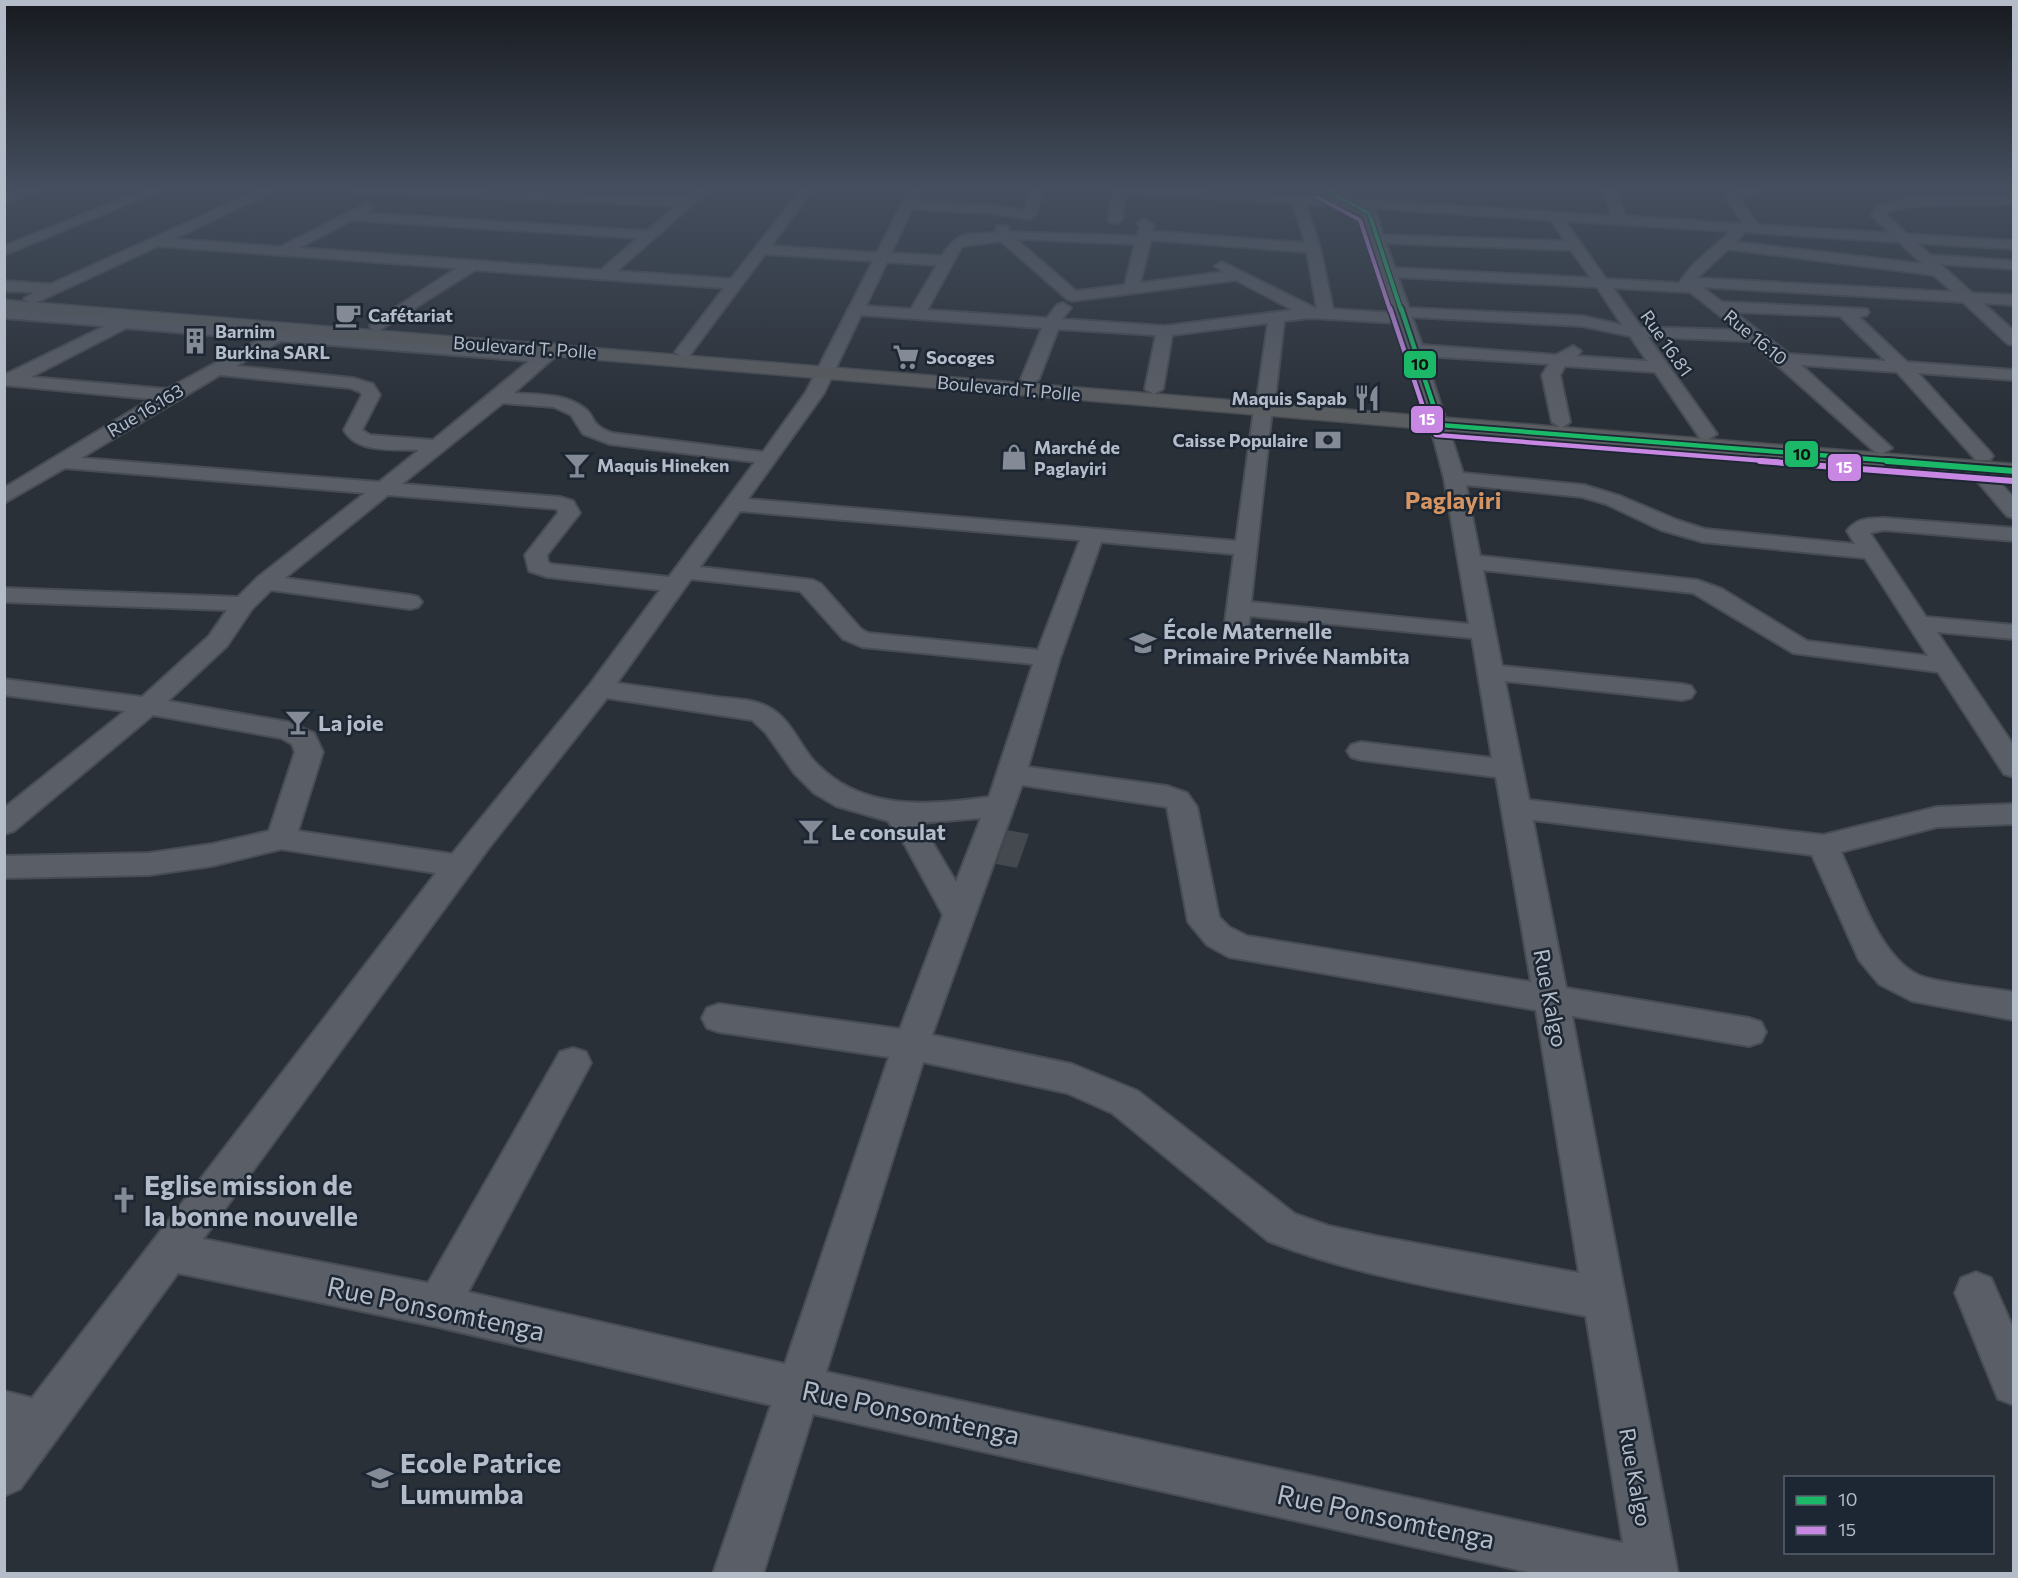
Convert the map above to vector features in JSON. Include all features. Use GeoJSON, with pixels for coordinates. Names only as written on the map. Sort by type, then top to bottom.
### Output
{"type":"FeatureCollection","features":[{"type":"Feature","properties":{"kind":"highway","name":"Boulevard T. Polle"},"geometry":{"type":"LineString","coordinates":[[6,299],[32,298],[290,328],[378,326],[683,352],[828,368],[1438,419],[1979,462],[2013,459]]}},
{"type":"Feature","properties":{"kind":"highway","name":"Boulevard T. Polle"},"geometry":{"type":"LineString","coordinates":[[6,299],[548,353],[1030,379],[1154,388],[1264,404]]}},
{"type":"Feature","properties":{"kind":"highway","name":"Boulevard T. Polle"},"geometry":{"type":"LineString","coordinates":[[1438,419],[1560,422],[1882,448],[1979,462],[2013,471]]}},
{"type":"Feature","properties":{"kind":"street"},"geometry":{"type":"LineString","coordinates":[[32,298],[113,262]]}},
{"type":"Feature","properties":{"kind":"street"},"geometry":{"type":"LineString","coordinates":[[412,262],[733,284]]}},
{"type":"Feature","properties":{"kind":"street"},"geometry":{"type":"LineString","coordinates":[[603,276],[619,262]]}},
{"type":"Feature","properties":{"kind":"street"},"geometry":{"type":"LineString","coordinates":[[683,352],[752,262]]}},
{"type":"Feature","properties":{"kind":"street"},"geometry":{"type":"LineString","coordinates":[[4,1473],[24,1419],[170,1252],[459,866],[600,689],[681,579],[815,393],[879,262]]}},
{"type":"Feature","properties":{"kind":"street"},"geometry":{"type":"LineString","coordinates":[[917,313],[946,262]]}},
{"type":"Feature","properties":{"kind":"street"},"geometry":{"type":"LineString","coordinates":[[1036,262],[1072,296]]}},
{"type":"Feature","properties":{"kind":"street"},"geometry":{"type":"LineString","coordinates":[[1131,289],[1138,262]]}},
{"type":"Feature","properties":{"kind":"street"},"geometry":{"type":"LineString","coordinates":[[1217,262],[1237,275],[1318,313]]}},
{"type":"Feature","properties":{"kind":"street"},"geometry":{"type":"LineString","coordinates":[[1314,262],[1318,313]]}},
{"type":"Feature","properties":{"kind":"street","name":"Rue Kalgo"},"geometry":{"type":"LineString","coordinates":[[1387,262],[1402,315],[1438,419],[1454,478],[1606,1299],[1652,1574]]}},
{"type":"Feature","properties":{"kind":"street","name":"Rue 16.81"},"geometry":{"type":"LineString","coordinates":[[1587,262],[1707,434]]}},
{"type":"Feature","properties":{"kind":"street"},"geometry":{"type":"LineString","coordinates":[[1689,285],[1698,266],[1704,262]]}},
{"type":"Feature","properties":{"kind":"street"},"geometry":{"type":"LineString","coordinates":[[1850,262],[1941,271]]}},
{"type":"Feature","properties":{"kind":"street"},"geometry":{"type":"LineString","coordinates":[[1930,262],[1964,297],[2013,340]]}},
{"type":"Feature","properties":{"kind":"street"},"geometry":{"type":"LineString","coordinates":[[1965,262],[2013,265]]}},
{"type":"Feature","properties":{"kind":"street"},"geometry":{"type":"LineString","coordinates":[[378,326],[471,266]]}},
{"type":"Feature","properties":{"kind":"street"},"geometry":{"type":"LineString","coordinates":[[1390,272],[1602,284],[1842,290],[2013,300]]}},
{"type":"Feature","properties":{"kind":"street"},"geometry":{"type":"LineString","coordinates":[[1030,379],[1052,322],[1072,296],[1237,275]]}},
{"type":"Feature","properties":{"kind":"street","name":"Rue 16.10"},"geometry":{"type":"LineString","coordinates":[[1689,285],[1784,359],[1882,448]]}},
{"type":"Feature","properties":{"kind":"street"},"geometry":{"type":"LineString","coordinates":[[6,299],[52,289]]}},
{"type":"Feature","properties":{"kind":"street"},"geometry":{"type":"LineString","coordinates":[[1719,307],[1864,311],[1842,290]]}},
{"type":"Feature","properties":{"kind":"street"},"geometry":{"type":"LineString","coordinates":[[6,299],[123,323],[290,328]]}},
{"type":"Feature","properties":{"kind":"street"},"geometry":{"type":"LineString","coordinates":[[854,310],[1166,331],[1277,316],[1318,313],[1582,321],[1635,332],[1756,336]]}},
{"type":"Feature","properties":{"kind":"street"},"geometry":{"type":"LineString","coordinates":[[1844,311],[1904,369],[1979,462],[2013,512]]}},
{"type":"Feature","properties":{"kind":"street"},"geometry":{"type":"LineString","coordinates":[[1277,316],[1237,619],[1481,632]]}},
{"type":"Feature","properties":{"kind":"street"},"geometry":{"type":"LineString","coordinates":[[7,381],[123,323]]}},
{"type":"Feature","properties":{"kind":"street"},"geometry":{"type":"LineString","coordinates":[[1560,422],[1551,380],[1553,369],[1560,360],[1609,326]]}},
{"type":"Feature","properties":{"kind":"street","name":"Rue 16.163"},"geometry":{"type":"LineString","coordinates":[[5,496],[170,395],[290,328]]}},
{"type":"Feature","properties":{"kind":"street"},"geometry":{"type":"LineString","coordinates":[[1154,388],[1166,331]]}},
{"type":"Feature","properties":{"kind":"street"},"geometry":{"type":"LineString","coordinates":[[1414,350],[1660,367]]}},
{"type":"Feature","properties":{"kind":"street"},"geometry":{"type":"LineString","coordinates":[[4,824],[148,706],[218,641],[244,604],[266,582],[439,446],[548,353]]}},
{"type":"Feature","properties":{"kind":"street"},"geometry":{"type":"LineString","coordinates":[[1784,359],[2013,375]]}},
{"type":"Feature","properties":{"kind":"street"},"geometry":{"type":"LineString","coordinates":[[215,369],[353,383],[367,388],[371,395],[353,430],[357,436],[366,441],[439,446]]}},
{"type":"Feature","properties":{"kind":"street"},"geometry":{"type":"LineString","coordinates":[[7,381],[170,395]]}},
{"type":"Feature","properties":{"kind":"street"},"geometry":{"type":"LineString","coordinates":[[499,397],[558,402],[579,412],[582,424],[593,433],[609,438],[767,458]]}},
{"type":"Feature","properties":{"kind":"street"},"geometry":{"type":"LineString","coordinates":[[60,462],[566,505],[569,513],[536,555],[537,566],[547,570],[805,585],[813,588],[852,634],[862,640],[1047,658]]}},
{"type":"Feature","properties":{"kind":"street"},"geometry":{"type":"LineString","coordinates":[[1454,478],[1584,491],[1613,500],[1669,525],[1703,535],[1872,552]]}},
{"type":"Feature","properties":{"kind":"street"},"geometry":{"type":"LineString","coordinates":[[733,504],[1245,548]]}},
{"type":"Feature","properties":{"kind":"street"},"geometry":{"type":"LineString","coordinates":[[2013,534],[1884,524],[1867,525],[1858,531],[2013,768]]}},
{"type":"Feature","properties":{"kind":"street"},"geometry":{"type":"LineString","coordinates":[[738,1574],[797,1387],[911,1045],[1012,774],[1047,658],[1093,534]]}},
{"type":"Feature","properties":{"kind":"street"},"geometry":{"type":"LineString","coordinates":[[1469,562],[1697,587],[1714,594],[1790,643],[1802,648],[1947,666]]}},
{"type":"Feature","properties":{"kind":"street"},"geometry":{"type":"LineString","coordinates":[[266,582],[410,602]]}},
{"type":"Feature","properties":{"kind":"street"},"geometry":{"type":"LineString","coordinates":[[4,594],[244,604]]}},
{"type":"Feature","properties":{"kind":"street"},"geometry":{"type":"LineString","coordinates":[[1918,623],[2013,632]]}},
{"type":"Feature","properties":{"kind":"street"},"geometry":{"type":"LineString","coordinates":[[1490,672],[1682,693]]}},
{"type":"Feature","properties":{"kind":"street"},"geometry":{"type":"LineString","coordinates":[[4,687],[148,706],[288,731],[304,739],[309,752],[281,839]]}},
{"type":"Feature","properties":{"kind":"street"},"geometry":{"type":"LineString","coordinates":[[600,689],[753,710],[766,715],[806,769],[818,780],[845,800],[870,809],[931,814],[1000,806]]}},
{"type":"Feature","properties":{"kind":"street"},"geometry":{"type":"LineString","coordinates":[[1361,751],[1508,769]]}},
{"type":"Feature","properties":{"kind":"street"},"geometry":{"type":"LineString","coordinates":[[1012,774],[1167,796],[1177,800],[1183,807],[1204,922],[1218,936],[1241,948],[1551,997],[1749,1032]]}},
{"type":"Feature","properties":{"kind":"street"},"geometry":{"type":"LineString","coordinates":[[1516,808],[1823,846],[1937,817],[2013,814]]}},
{"type":"Feature","properties":{"kind":"street"},"geometry":{"type":"LineString","coordinates":[[898,813],[917,840],[959,915]]}},
{"type":"Feature","properties":{"kind":"street"},"geometry":{"type":"LineString","coordinates":[[4,867],[149,864],[212,855],[281,839],[459,866]]}},
{"type":"Feature","properties":{"kind":"street"},"geometry":{"type":"LineString","coordinates":[[1823,846],[1876,960],[1891,975],[1912,988],[2013,1006]]}},
{"type":"Feature","properties":{"kind":"street"},"geometry":{"type":"LineString","coordinates":[[719,1018],[911,1045],[1072,1079],[1125,1102],[1282,1228],[1329,1245],[1381,1257],[1606,1299]]}},
{"type":"Feature","properties":{"kind":"street"},"geometry":{"type":"LineString","coordinates":[[438,1306],[573,1062]]}},
{"type":"Feature","properties":{"kind":"street","name":"Rue Ponsomtenga"},"geometry":{"type":"LineString","coordinates":[[170,1252],[438,1306],[630,1352],[1652,1574]]}},
{"type":"Feature","properties":{"kind":"street"},"geometry":{"type":"LineString","coordinates":[[1976,1293],[2013,1383]]}},
{"type":"Feature","properties":{"kind":"building"},"geometry":{"type":"Polygon","coordinates":[[[1008,830],[1029,834],[1017,868],[996,864],[1008,830]]]}},
{"type":"Feature","properties":{"kind":"transit line","name":"15"},"geometry":{"type":"LineString","coordinates":[[1374,262],[1430,428],[1436,435],[2013,481]]}},
{"type":"Feature","properties":{"kind":"transit line","name":"10"},"geometry":{"type":"LineString","coordinates":[[1385,262],[1440,425],[2014,471]]}},
{"type":"Feature","properties":{"kind":"place","name":"Cafétariat"},"geometry":{"type":"Point","coordinates":[348,315]}},
{"type":"Feature","properties":{"kind":"place","name":"Barnim Burkina SARL"},"geometry":{"type":"Point","coordinates":[195,341]}},
{"type":"Feature","properties":{"kind":"place","name":"Socoges"},"geometry":{"type":"Point","coordinates":[906,357]}},
{"type":"Feature","properties":{"kind":"place","name":"Maquis Sapab"},"geometry":{"type":"Point","coordinates":[1367,398]}},
{"type":"Feature","properties":{"kind":"place","name":"Caisse Populaire"},"geometry":{"type":"Point","coordinates":[1328,440]}},
{"type":"Feature","properties":{"kind":"place","name":"Marché de Paglayiri"},"geometry":{"type":"Point","coordinates":[1014,457]}},
{"type":"Feature","properties":{"kind":"place","name":"Maquis Hineken"},"geometry":{"type":"Point","coordinates":[577,465]}},
{"type":"Feature","properties":{"kind":"place","name":"École Maternelle Primaire Privée Nambita"},"geometry":{"type":"Point","coordinates":[1143,643]}},
{"type":"Feature","properties":{"kind":"place","name":"La joie"},"geometry":{"type":"Point","coordinates":[298,722]}},
{"type":"Feature","properties":{"kind":"place","name":"Le consulat"},"geometry":{"type":"Point","coordinates":[811,831]}},
{"type":"Feature","properties":{"kind":"place","name":"Eglise mission de la bonne nouvelle"},"geometry":{"type":"Point","coordinates":[124,1200]}},
{"type":"Feature","properties":{"kind":"place","name":"Ecole Patrice Lumumba"},"geometry":{"type":"Point","coordinates":[380,1478]}},
{"type":"Feature","properties":{"kind":"district","name":"Paglayiri"},"geometry":{"type":"Point","coordinates":[1453,499]}}]}
